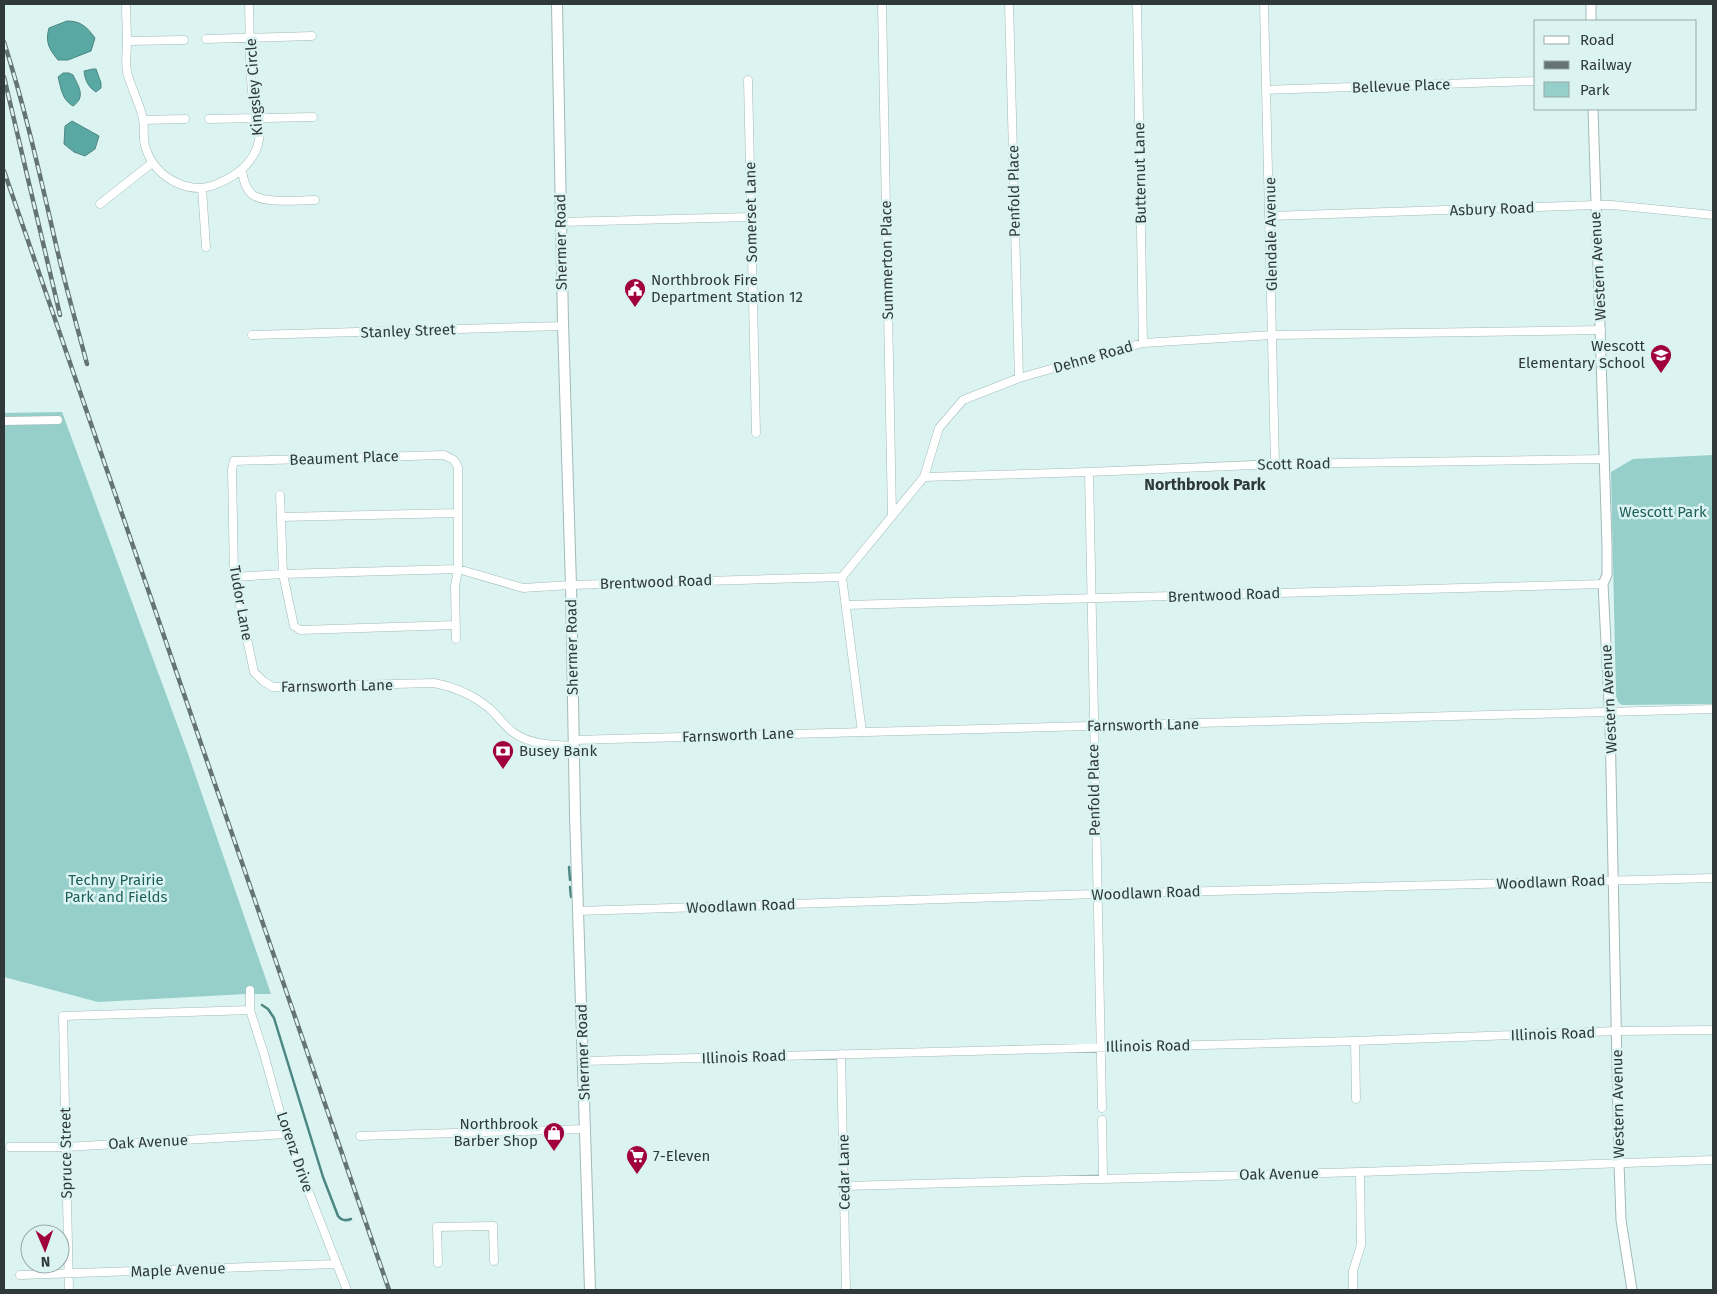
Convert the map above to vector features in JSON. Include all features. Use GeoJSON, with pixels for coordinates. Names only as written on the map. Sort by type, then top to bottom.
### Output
{"type":"FeatureCollection","features":[{"type":"Feature","properties":{"kind":"main road","name":"Shermer Road"},"geometry":{"type":"LineString","coordinates":[[558,4],[560,222],[571,585],[573,743],[590,1290]]}},
{"type":"Feature","properties":{"kind":"street","name":"Kingsley Circle"},"geometry":{"type":"LineString","coordinates":[[126,4],[127,70],[143,120],[145,148],[152,163],[162,175],[176,184],[202,188],[216,185],[242,170],[252,157],[259,141],[260,126],[252,92],[249,4]]}},
{"type":"Feature","properties":{"kind":"street","name":"Summerton Place"},"geometry":{"type":"LineString","coordinates":[[882,4],[892,516]]}},
{"type":"Feature","properties":{"kind":"street","name":"Penfold Place"},"geometry":{"type":"LineString","coordinates":[[1009,4],[1019,378]]}},
{"type":"Feature","properties":{"kind":"street","name":"Butternut Lane"},"geometry":{"type":"LineString","coordinates":[[1137,4],[1143,343]]}},
{"type":"Feature","properties":{"kind":"street","name":"Glendale Avenue"},"geometry":{"type":"LineString","coordinates":[[1264,4],[1276,464]]}},
{"type":"Feature","properties":{"kind":"street"},"geometry":{"type":"LineString","coordinates":[[1591,4],[1591,20]]}},
{"type":"Feature","properties":{"kind":"street"},"geometry":{"type":"LineString","coordinates":[[206,39],[312,36]]}},
{"type":"Feature","properties":{"kind":"street"},"geometry":{"type":"LineString","coordinates":[[127,41],[184,40]]}},
{"type":"Feature","properties":{"kind":"street","name":"Somerset Lane"},"geometry":{"type":"LineString","coordinates":[[748,80],[756,433]]}},
{"type":"Feature","properties":{"kind":"street","name":"Bellevue Place"},"geometry":{"type":"LineString","coordinates":[[1266,90],[1534,81]]}},
{"type":"Feature","properties":{"kind":"street","name":"Western Avenue"},"geometry":{"type":"LineString","coordinates":[[1593,110],[1601,330],[1607,575],[1603,584],[1610,712],[1619,1162],[1621,1220],[1632,1290]]}},
{"type":"Feature","properties":{"kind":"street"},"geometry":{"type":"LineString","coordinates":[[209,119],[313,117]]}},
{"type":"Feature","properties":{"kind":"street"},"geometry":{"type":"LineString","coordinates":[[143,120],[185,119]]}},
{"type":"Feature","properties":{"kind":"street"},"geometry":{"type":"LineString","coordinates":[[100,204],[152,163]]}},
{"type":"Feature","properties":{"kind":"street"},"geometry":{"type":"LineString","coordinates":[[242,170],[244,183],[251,194],[264,200],[315,200]]}},
{"type":"Feature","properties":{"kind":"street"},"geometry":{"type":"LineString","coordinates":[[202,188],[206,247]]}},
{"type":"Feature","properties":{"kind":"street","name":"Asbury Road"},"geometry":{"type":"LineString","coordinates":[[1271,216],[1595,205],[1713,215]]}},
{"type":"Feature","properties":{"kind":"street"},"geometry":{"type":"LineString","coordinates":[[560,222],[751,217]]}},
{"type":"Feature","properties":{"kind":"street","name":"Stanley Street"},"geometry":{"type":"LineString","coordinates":[[252,335],[563,326]]}},
{"type":"Feature","properties":{"kind":"street","name":"Dehne Road"},"geometry":{"type":"LineString","coordinates":[[842,577],[924,477],[938,428],[963,400],[1019,378],[1143,343],[1273,335],[1601,330]]}},
{"type":"Feature","properties":{"kind":"street"},"geometry":{"type":"LineString","coordinates":[[4,421],[58,420]]}},
{"type":"Feature","properties":{"kind":"street","name":"Beaument Place"},"geometry":{"type":"LineString","coordinates":[[234,462],[444,455],[454,460],[458,466],[458,513]]}},
{"type":"Feature","properties":{"kind":"street","name":"Scott Road"},"geometry":{"type":"LineString","coordinates":[[924,477],[1276,464],[1604,459]]}},
{"type":"Feature","properties":{"kind":"street","name":"Tudor Lane"},"geometry":{"type":"LineString","coordinates":[[234,462],[232,469],[234,577],[254,672],[263,682]]}},
{"type":"Feature","properties":{"kind":"street","name":"Penfold Place"},"geometry":{"type":"LineString","coordinates":[[1089,472],[1096,894],[1102,1108]]}},
{"type":"Feature","properties":{"kind":"street"},"geometry":{"type":"LineString","coordinates":[[280,495],[283,574],[294,626],[300,630],[456,625]]}},
{"type":"Feature","properties":{"kind":"street"},"geometry":{"type":"LineString","coordinates":[[281,516],[458,513],[458,570],[455,586],[456,639]]}},
{"type":"Feature","properties":{"kind":"street","name":"Brentwood Road"},"geometry":{"type":"LineString","coordinates":[[234,577],[458,570],[523,588],[842,577]]}},
{"type":"Feature","properties":{"kind":"street"},"geometry":{"type":"LineString","coordinates":[[842,577],[862,732]]}},
{"type":"Feature","properties":{"kind":"street","name":"Brentwood Road"},"geometry":{"type":"LineString","coordinates":[[846,605],[1603,584]]}},
{"type":"Feature","properties":{"kind":"street","name":"Farnsworth Lane"},"geometry":{"type":"LineString","coordinates":[[263,682],[273,687],[434,683],[452,686],[489,708],[514,733],[537,743],[862,732],[1713,710]]}},
{"type":"Feature","properties":{"kind":"street","name":"Woodlawn Road"},"geometry":{"type":"LineString","coordinates":[[578,911],[1096,894],[1713,878]]}},
{"type":"Feature","properties":{"kind":"street","name":"Lorenz Drive"},"geometry":{"type":"LineString","coordinates":[[250,990],[250,1010],[286,1134],[347,1290]]}},
{"type":"Feature","properties":{"kind":"street","name":"Spruce Street"},"geometry":{"type":"LineString","coordinates":[[67,1224],[63,1016],[250,1010]]}},
{"type":"Feature","properties":{"kind":"street","name":"Illinois Road"},"geometry":{"type":"LineString","coordinates":[[584,1061],[1355,1041],[1617,1031],[1713,1030]]}},
{"type":"Feature","properties":{"kind":"street"},"geometry":{"type":"LineString","coordinates":[[1355,1041],[1356,1099]]}},
{"type":"Feature","properties":{"kind":"street","name":"Cedar Lane"},"geometry":{"type":"LineString","coordinates":[[841,1054],[846,1290]]}},
{"type":"Feature","properties":{"kind":"street"},"geometry":{"type":"LineString","coordinates":[[1102,1120],[1103,1178]]}},
{"type":"Feature","properties":{"kind":"street"},"geometry":{"type":"LineString","coordinates":[[360,1136],[586,1129]]}},
{"type":"Feature","properties":{"kind":"street","name":"Oak Avenue"},"geometry":{"type":"LineString","coordinates":[[10,1147],[66,1147],[286,1134]]}},
{"type":"Feature","properties":{"kind":"street","name":"Oak Avenue"},"geometry":{"type":"LineString","coordinates":[[845,1186],[1713,1160]]}},
{"type":"Feature","properties":{"kind":"street"},"geometry":{"type":"LineString","coordinates":[[1353,1290],[1353,1272],[1361,1245],[1360,1172]]}},
{"type":"Feature","properties":{"kind":"street"},"geometry":{"type":"LineString","coordinates":[[438,1263],[437,1227],[493,1226],[494,1261]]}},
{"type":"Feature","properties":{"kind":"street","name":"Maple Avenue"},"geometry":{"type":"LineString","coordinates":[[70,1273],[336,1264]]}},
{"type":"Feature","properties":{"kind":"street","name":"Maple Avenue"},"geometry":{"type":"LineString","coordinates":[[20,1275],[44,1274]]}},
{"type":"Feature","properties":{"kind":"street","name":"Spruce Street"},"geometry":{"type":"LineString","coordinates":[[68,1274],[69,1290]]}},
{"type":"Feature","properties":{"kind":"green space","name":"Techny Prairie Park and Fields"},"geometry":{"type":"Polygon","coordinates":[[[62,412],[187,751],[271,994],[98,1002],[4,977],[4,413],[62,412]]]}},
{"type":"Feature","properties":{"kind":"green space","name":"Wescott Park"},"geometry":{"type":"Polygon","coordinates":[[[1713,455],[1713,704],[1622,705],[1618,702],[1616,696],[1611,472],[1633,459],[1713,455]]]}},
{"type":"Feature","properties":{"kind":"shaded area"},"geometry":{"type":"Polygon","coordinates":[[[67,21],[83,25],[95,38],[91,51],[68,60],[58,60],[49,45],[47,37],[49,28],[67,21]]]}},
{"type":"Feature","properties":{"kind":"shaded area"},"geometry":{"type":"Polygon","coordinates":[[[96,69],[101,83],[101,88],[96,92],[87,83],[84,71],[96,69]]]}},
{"type":"Feature","properties":{"kind":"shaded area"},"geometry":{"type":"Polygon","coordinates":[[[63,73],[73,75],[79,88],[79,99],[73,106],[66,100],[61,89],[58,77],[63,73]]]}},
{"type":"Feature","properties":{"kind":"shaded area"},"geometry":{"type":"Polygon","coordinates":[[[72,121],[99,136],[95,149],[85,156],[74,152],[64,144],[65,126],[72,121]]]}},
{"type":"Feature","properties":{"kind":"waterway"},"geometry":{"type":"LineString","coordinates":[[569,867],[570,880]]}},
{"type":"Feature","properties":{"kind":"waterway"},"geometry":{"type":"LineString","coordinates":[[570,887],[571,897]]}},
{"type":"Feature","properties":{"kind":"waterway"},"geometry":{"type":"LineString","coordinates":[[262,1005],[268,1009],[274,1018],[323,1177],[338,1216],[344,1220],[351,1219]]}},
{"type":"Feature","properties":{"kind":"railway"},"geometry":{"type":"LineString","coordinates":[[4,42],[26,120],[60,264],[87,364]]}},
{"type":"Feature","properties":{"kind":"railway"},"geometry":{"type":"LineString","coordinates":[[4,77],[60,315]]}},
{"type":"Feature","properties":{"kind":"railway"},"geometry":{"type":"LineString","coordinates":[[4,171],[389,1290]]}},
{"type":"Feature","properties":{"kind":"place","name":"Northbrook Fire Department Station 12"},"geometry":{"type":"Point","coordinates":[635,308]}},
{"type":"Feature","properties":{"kind":"place","name":"Wescott Elementary School"},"geometry":{"type":"Point","coordinates":[1661,374]}},
{"type":"Feature","properties":{"kind":"place","name":"Busey Bank"},"geometry":{"type":"Point","coordinates":[503,770]}},
{"type":"Feature","properties":{"kind":"place","name":"Northbrook Barber Shop"},"geometry":{"type":"Point","coordinates":[554,1152]}},
{"type":"Feature","properties":{"kind":"place","name":"7-Eleven"},"geometry":{"type":"Point","coordinates":[637,1175]}},
{"type":"Feature","properties":{"kind":"district","name":"Northbrook Park"},"geometry":{"type":"Point","coordinates":[1205,484]}}]}
